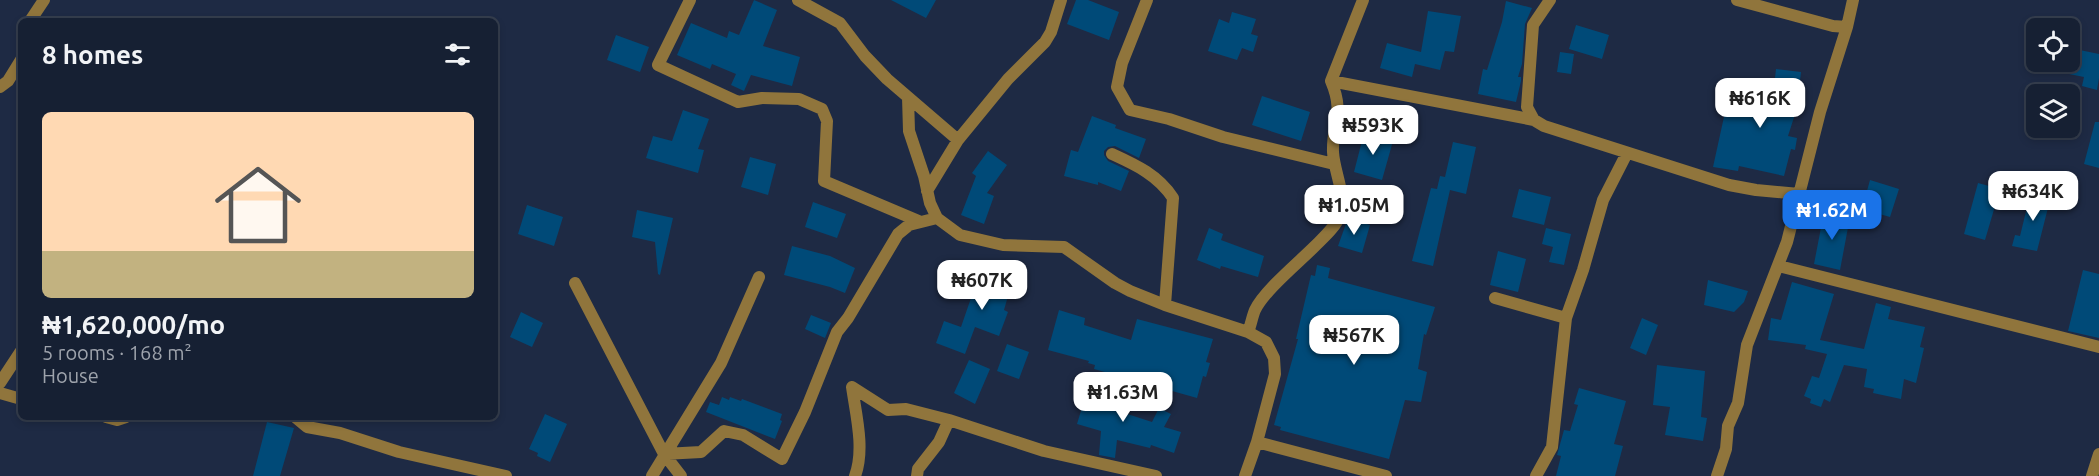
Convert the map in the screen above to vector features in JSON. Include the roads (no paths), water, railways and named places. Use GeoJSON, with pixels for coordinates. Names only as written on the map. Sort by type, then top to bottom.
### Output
{"type":"FeatureCollection","features":[{"type":"Feature","properties":{"kind":"street"},"geometry":{"type":"LineString","coordinates":[[32,18],[44,0]]}},
{"type":"Feature","properties":{"kind":"street"},"geometry":{"type":"LineString","coordinates":[[690,0],[658,65],[738,102],[762,98],[799,99],[822,110],[827,121],[824,181],[922,222]]}},
{"type":"Feature","properties":{"kind":"street"},"geometry":{"type":"LineString","coordinates":[[798,0],[819,4],[840,23],[865,56],[887,79],[958,140]]}},
{"type":"Feature","properties":{"kind":"street"},"geometry":{"type":"LineString","coordinates":[[927,191],[958,140],[1008,79],[1045,42],[1051,32],[1061,0]]}},
{"type":"Feature","properties":{"kind":"street"},"geometry":{"type":"LineString","coordinates":[[1148,0],[1122,63],[1117,87],[1130,110],[1169,119],[1223,137],[1334,164]]}},
{"type":"Feature","properties":{"kind":"street"},"geometry":{"type":"LineString","coordinates":[[1248,332],[1256,309],[1265,297],[1321,241],[1340,216],[1342,202],[1333,149],[1339,113],[1337,96],[1331,81],[1363,0]]}},
{"type":"Feature","properties":{"kind":"street"},"geometry":{"type":"LineString","coordinates":[[1534,120],[1527,107],[1533,24],[1550,0]]}},
{"type":"Feature","properties":{"kind":"street"},"geometry":{"type":"LineString","coordinates":[[1737,0],[1833,26],[1846,27]]}},
{"type":"Feature","properties":{"kind":"street"},"geometry":{"type":"LineString","coordinates":[[1717,476],[1726,449],[1728,426],[1738,403],[1747,345],[1779,266],[1852,0]]}},
{"type":"Feature","properties":{"kind":"street"},"geometry":{"type":"LineString","coordinates":[[0,87],[8,81],[18,65]]}},
{"type":"Feature","properties":{"kind":"street"},"geometry":{"type":"LineString","coordinates":[[1331,81],[1534,120],[1544,126],[1729,185],[1799,194]]}},
{"type":"Feature","properties":{"kind":"street"},"geometry":{"type":"LineString","coordinates":[[908,97],[909,131],[930,203],[937,218],[960,235],[1003,246],[1064,247],[1115,283],[1165,305],[1248,332],[1266,342],[1274,358],[1275,374],[1257,442],[1245,476]]}},
{"type":"Feature","properties":{"kind":"street"},"geometry":{"type":"LineString","coordinates":[[1536,476],[1552,447],[1566,318],[1583,270],[1603,200],[1627,153]]}},
{"type":"Feature","properties":{"kind":"street"},"geometry":{"type":"LineString","coordinates":[[1112,154],[1141,167],[1166,187],[1173,198],[1165,305]]}},
{"type":"Feature","properties":{"kind":"street"},"geometry":{"type":"LineString","coordinates":[[664,454],[701,452],[724,431],[743,435],[782,459],[805,412],[837,332],[848,318],[898,234],[909,225],[937,218]]}},
{"type":"Feature","properties":{"kind":"street"},"geometry":{"type":"LineString","coordinates":[[1779,266],[2099,348]]}},
{"type":"Feature","properties":{"kind":"street"},"geometry":{"type":"LineString","coordinates":[[652,476],[721,363],[759,277]]}},
{"type":"Feature","properties":{"kind":"street"},"geometry":{"type":"LineString","coordinates":[[575,283],[664,454],[681,476]]}},
{"type":"Feature","properties":{"kind":"street"},"geometry":{"type":"LineString","coordinates":[[1495,298],[1566,318]]}},
{"type":"Feature","properties":{"kind":"street"},"geometry":{"type":"LineString","coordinates":[[0,383],[18,356]]}},
{"type":"Feature","properties":{"kind":"street"},"geometry":{"type":"LineString","coordinates":[[855,476],[858,467],[858,432],[852,387],[888,410],[906,409],[949,420],[1044,452],[1156,476]]}},
{"type":"Feature","properties":{"kind":"street"},"geometry":{"type":"LineString","coordinates":[[0,393],[18,398]]}},
{"type":"Feature","properties":{"kind":"street"},"geometry":{"type":"LineString","coordinates":[[299,420],[307,426],[340,433],[399,452],[506,476]]}},
{"type":"Feature","properties":{"kind":"street"},"geometry":{"type":"LineString","coordinates":[[916,476],[918,469],[939,442],[949,420]]}},
{"type":"Feature","properties":{"kind":"street"},"geometry":{"type":"LineString","coordinates":[[1257,442],[1386,476]]}},
{"type":"Feature","properties":{"kind":"street"},"geometry":{"type":"LineString","coordinates":[[2092,476],[2099,454]]}}]}
